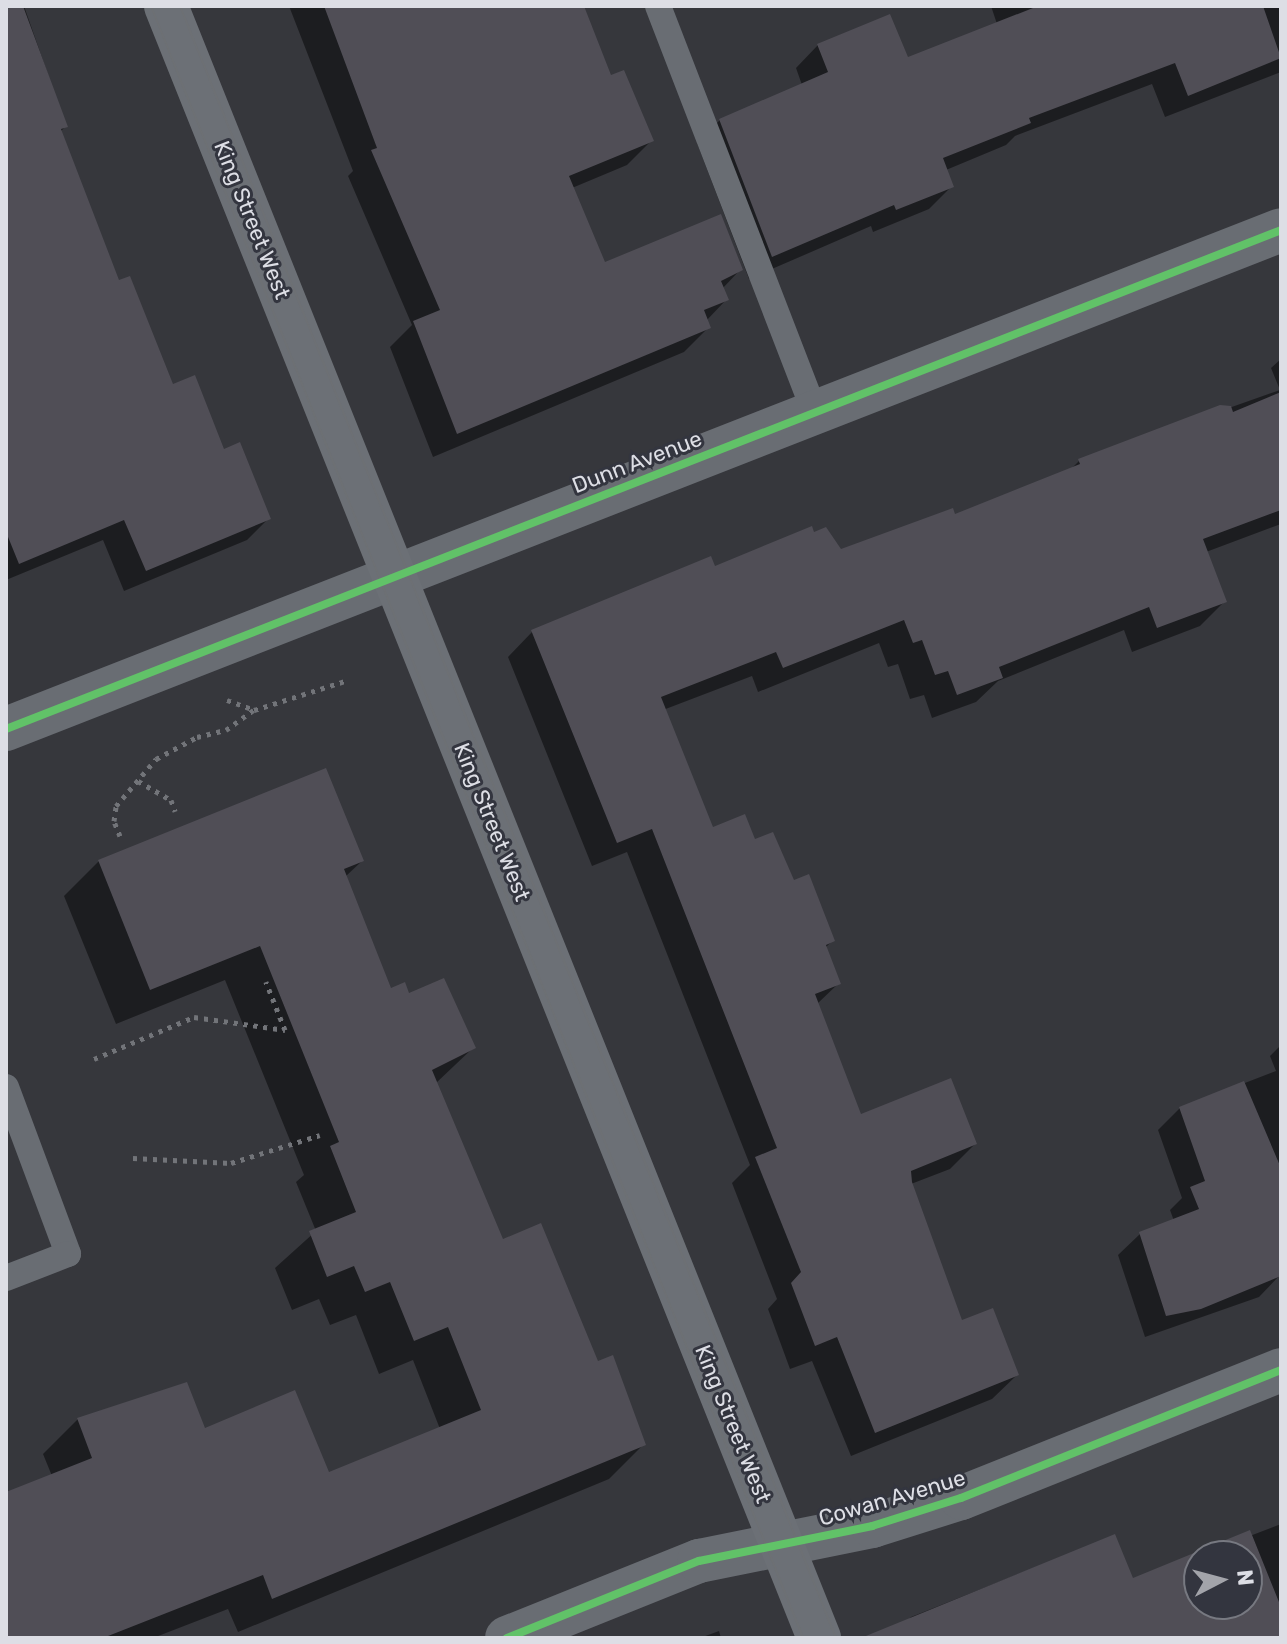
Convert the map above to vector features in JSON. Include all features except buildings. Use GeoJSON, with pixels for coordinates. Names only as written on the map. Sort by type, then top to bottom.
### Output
{"type":"FeatureCollection","features":[{"type":"Feature","properties":{"kind":"main road","name":"King Street West"},"geometry":{"type":"LineString","coordinates":[[166,6],[819,1638]]}},
{"type":"Feature","properties":{"kind":"street","name":"Dunn Avenue"},"geometry":{"type":"LineString","coordinates":[[6,729],[1281,230]]}},
{"type":"Feature","properties":{"kind":"street","name":"Cowan Avenue"},"geometry":{"type":"LineString","coordinates":[[507,1638],[699,1561],[783,1546],[961,1498],[1281,1370]]}},
{"type":"Feature","properties":{"kind":"lane"},"geometry":{"type":"LineString","coordinates":[[658,6],[815,413]]}},
{"type":"Feature","properties":{"kind":"lane"},"geometry":{"type":"LineString","coordinates":[[6,1087],[68,1254],[6,1278]]}},
{"type":"Feature","properties":{"kind":"path"},"geometry":{"type":"LineString","coordinates":[[120,836],[114,821],[116,806],[156,759],[197,737],[226,730],[254,710],[345,681]]}},
{"type":"Feature","properties":{"kind":"path"},"geometry":{"type":"LineString","coordinates":[[225,699],[254,710]]}},
{"type":"Feature","properties":{"kind":"path"},"geometry":{"type":"LineString","coordinates":[[138,781],[171,800],[175,811]]}},
{"type":"Feature","properties":{"kind":"path"},"geometry":{"type":"LineString","coordinates":[[94,1059],[194,1017],[285,1030],[266,982]]}},
{"type":"Feature","properties":{"kind":"path"},"geometry":{"type":"LineString","coordinates":[[133,1158],[231,1163],[320,1135]]}},
{"type":"Feature","properties":{"kind":"tram line"},"geometry":{"type":"LineString","coordinates":[[151,6],[803,1638]]}},
{"type":"Feature","properties":{"kind":"tram line"},"geometry":{"type":"LineString","coordinates":[[180,6],[836,1638]]}},
{"type":"Feature","properties":{"kind":"cycle path"},"geometry":{"type":"LineString","coordinates":[[6,729],[1281,230]]}},
{"type":"Feature","properties":{"kind":"cycle path"},"geometry":{"type":"LineString","coordinates":[[507,1638],[699,1561],[872,1526],[961,1498],[1281,1370]]}}]}
